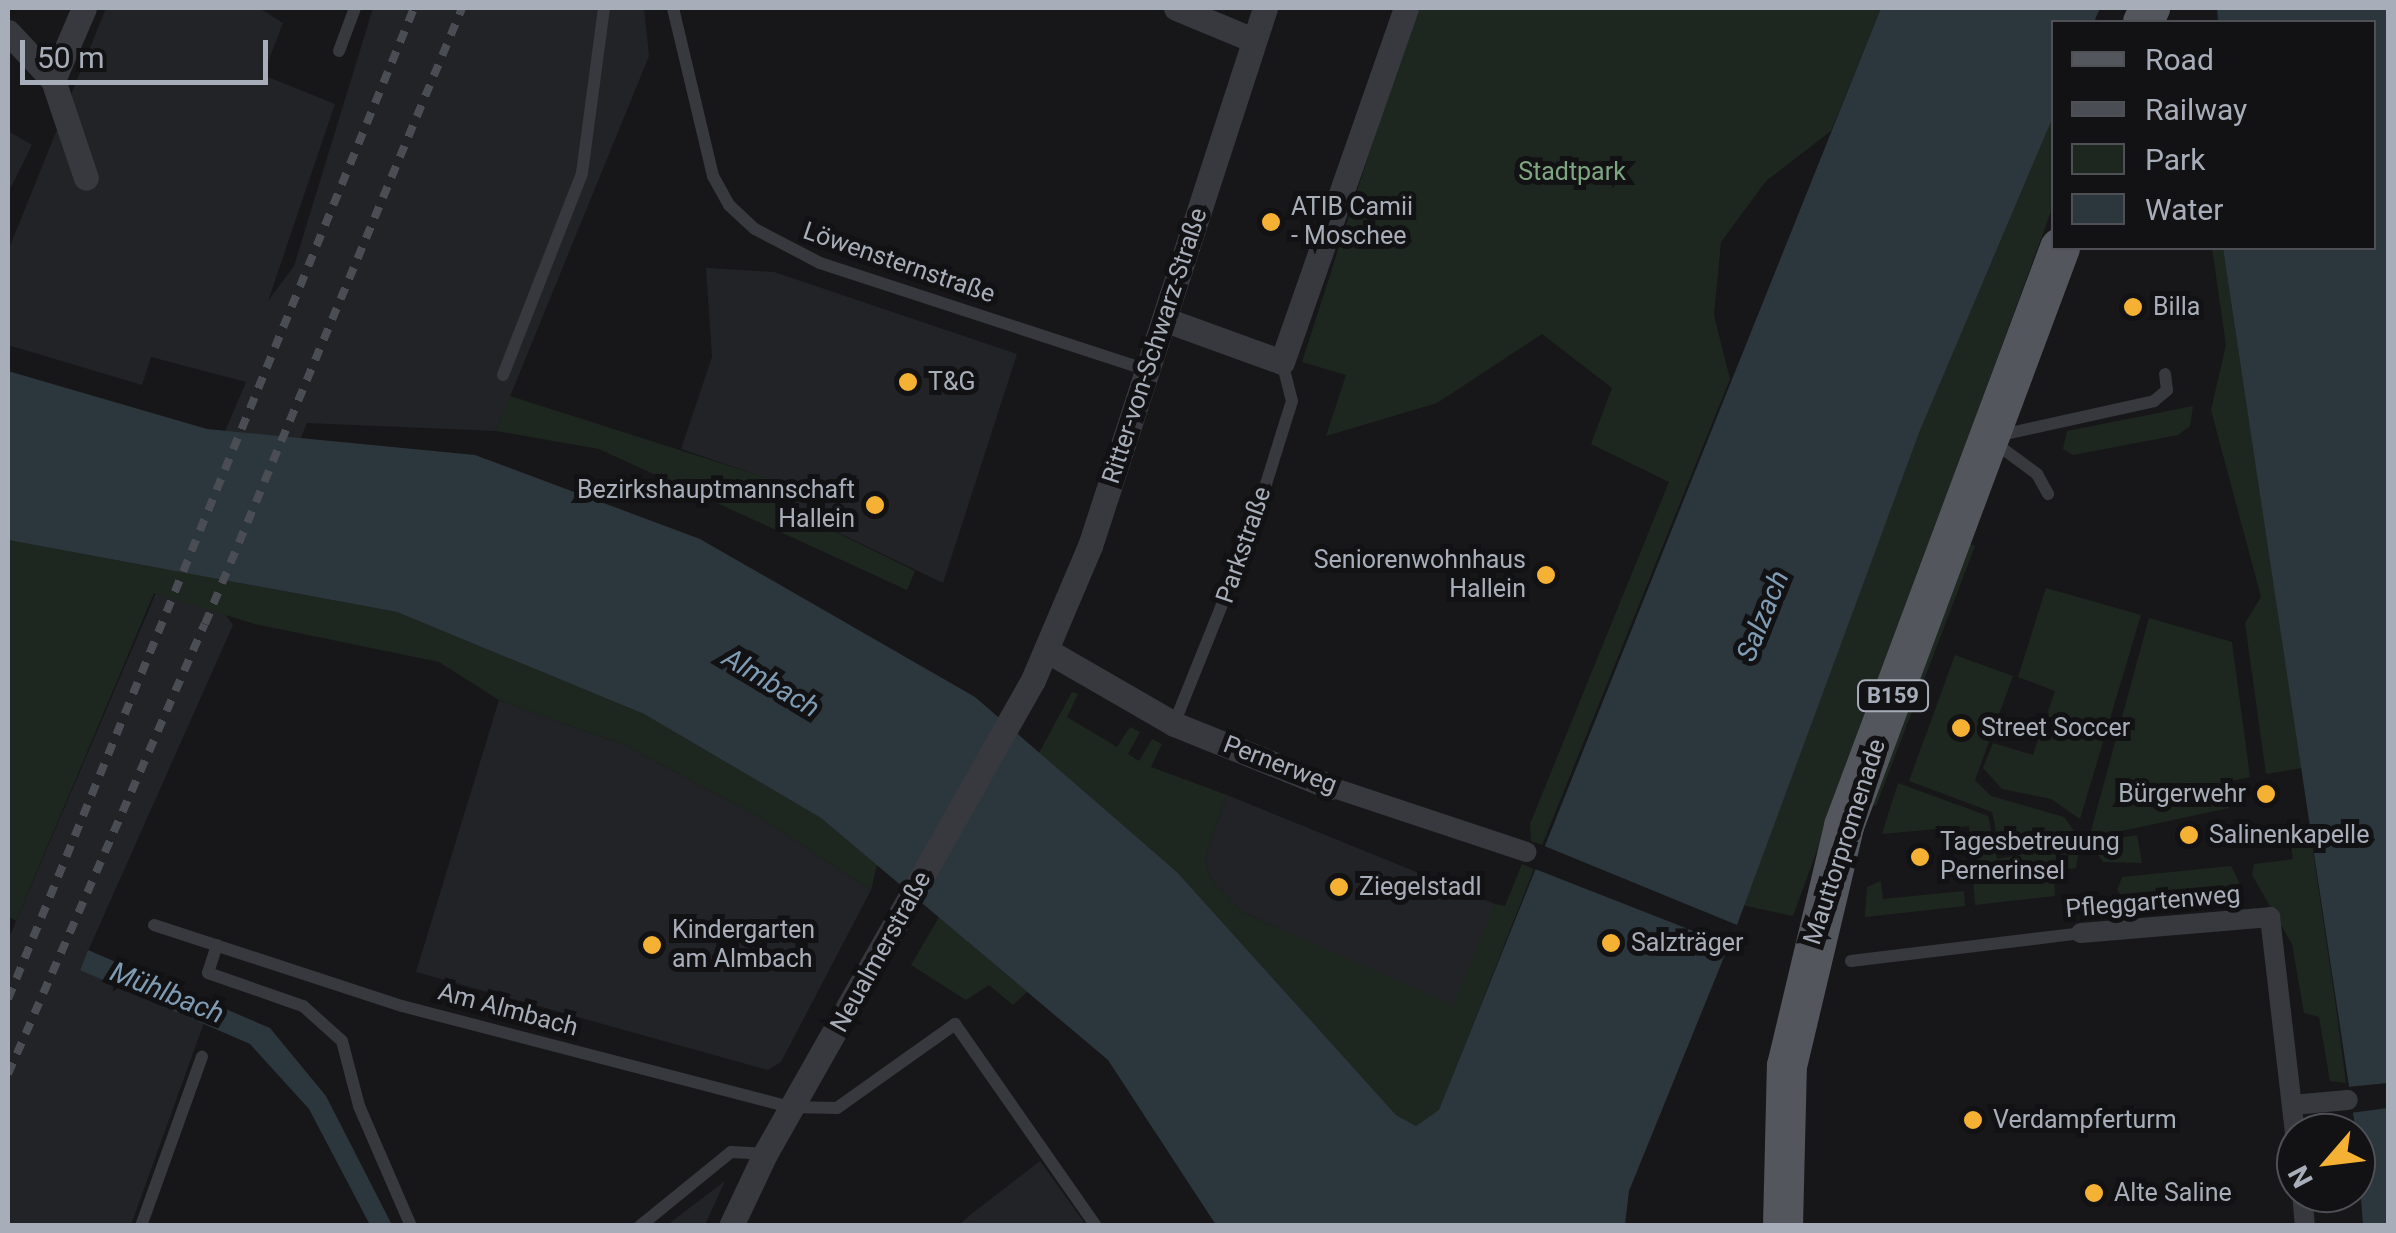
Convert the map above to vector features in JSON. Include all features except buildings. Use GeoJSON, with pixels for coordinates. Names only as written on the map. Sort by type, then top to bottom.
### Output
{"type":"FeatureCollection","features":[{"type":"Feature","properties":{"kind":"main road","name":"Mauttorpromenade"},"geometry":{"type":"LineString","coordinates":[[1783,1226],[1787,1066],[1808,958],[1844,826],[2059,250]]}},
{"type":"Feature","properties":{"kind":"street"},"geometry":{"type":"LineString","coordinates":[[53,80],[84,8]]}},
{"type":"Feature","properties":{"kind":"street"},"geometry":{"type":"LineString","coordinates":[[1176,8],[1251,39]]}},
{"type":"Feature","properties":{"kind":"street","name":"Ritter-von-Schwarz-Straße"},"geometry":{"type":"LineString","coordinates":[[1034,680],[1090,546],[1166,320],[1251,39],[1266,8]]}},
{"type":"Feature","properties":{"kind":"street","name":"Parkstraße"},"geometry":{"type":"LineString","coordinates":[[1282,362],[1406,8]]}},
{"type":"Feature","properties":{"kind":"street"},"geometry":{"type":"LineString","coordinates":[[8,32],[53,80],[86,178]]}},
{"type":"Feature","properties":{"kind":"street"},"geometry":{"type":"LineString","coordinates":[[1166,320],[1282,362]]}},
{"type":"Feature","properties":{"kind":"street","name":"Pernerweg"},"geometry":{"type":"LineString","coordinates":[[1046,650],[1174,724],[1331,787],[1526,852]]}},
{"type":"Feature","properties":{"kind":"street","name":"Neualmerstraße"},"geometry":{"type":"LineString","coordinates":[[731,1226],[791,1107],[1034,680]]}},
{"type":"Feature","properties":{"kind":"street","name":"Pfleggartenweg"},"geometry":{"type":"LineString","coordinates":[[2081,933],[2270,916],[2292,1105]]}},
{"type":"Feature","properties":{"kind":"street"},"geometry":{"type":"LineString","coordinates":[[2293,1113],[2292,1105],[2348,1100]]}},
{"type":"Feature","properties":{"kind":"lane"},"geometry":{"type":"LineString","coordinates":[[339,51],[355,8]]}},
{"type":"Feature","properties":{"kind":"lane"},"geometry":{"type":"LineString","coordinates":[[503,375],[582,173],[604,8]]}},
{"type":"Feature","properties":{"kind":"lane","name":"Löwensternstraße"},"geometry":{"type":"LineString","coordinates":[[673,8],[713,176],[729,205],[756,229],[820,263],[1148,370]]}},
{"type":"Feature","properties":{"kind":"lane","name":"Parkstraße"},"geometry":{"type":"LineString","coordinates":[[1174,724],[1250,535],[1292,401],[1282,362]]}},
{"type":"Feature","properties":{"kind":"lane"},"geometry":{"type":"LineString","coordinates":[[1989,439],[2154,401],[2167,390],[2165,374]]}},
{"type":"Feature","properties":{"kind":"lane"},"geometry":{"type":"LineString","coordinates":[[1989,439],[2037,474],[2048,494]]}},
{"type":"Feature","properties":{"kind":"lane","name":"Am Almbach"},"geometry":{"type":"LineString","coordinates":[[154,925],[402,1006],[791,1107],[836,1108],[955,1024],[1096,1226]]}},
{"type":"Feature","properties":{"kind":"lane","name":"Pfleggartenweg"},"geometry":{"type":"LineString","coordinates":[[1851,960],[2081,933]]}},
{"type":"Feature","properties":{"kind":"lane"},"geometry":{"type":"LineString","coordinates":[[216,945],[208,973],[303,1006],[342,1041],[359,1106],[412,1226]]}},
{"type":"Feature","properties":{"kind":"lane"},"geometry":{"type":"LineString","coordinates":[[141,1226],[202,1057]]}},
{"type":"Feature","properties":{"kind":"lane"},"geometry":{"type":"LineString","coordinates":[[640,1226],[731,1152],[765,1154]]}},
{"type":"Feature","properties":{"kind":"shaded area"},"geometry":{"type":"Polygon","coordinates":[[[106,8],[259,8],[283,23],[263,75],[335,104],[268,301],[294,266],[373,8],[644,8],[649,56],[496,431],[307,423],[226,615],[233,625],[80,969],[205,1020],[131,1225],[8,1226],[8,940],[246,382],[151,357],[142,385],[8,345],[8,251],[106,8]]]}},
{"type":"Feature","properties":{"kind":"shaded area"},"geometry":{"type":"Polygon","coordinates":[[[8,131],[32,145],[8,193],[8,131]]]}},
{"type":"Feature","properties":{"kind":"shaded area"},"geometry":{"type":"Polygon","coordinates":[[[706,268],[774,272],[1017,354],[943,583],[762,496],[766,478],[681,449],[712,357],[706,268]]]}},
{"type":"Feature","properties":{"kind":"shaded area"},"geometry":{"type":"Polygon","coordinates":[[[499,700],[627,746],[761,818],[871,890],[781,1062],[768,1070],[416,972],[499,700]]]}},
{"type":"Feature","properties":{"kind":"shaded area","name":"Ziegelstadl"},"geometry":{"type":"Polygon","coordinates":[[[1227,795],[1495,904],[1454,1006],[1242,912],[1210,878],[1205,859],[1227,795]]]}},
{"type":"Feature","properties":{"kind":"shaded area"},"geometry":{"type":"Polygon","coordinates":[[[1040,1161],[1086,1225],[959,1225],[970,1215],[1040,1161]]]}},
{"type":"Feature","properties":{"kind":"shaded area"},"geometry":{"type":"Polygon","coordinates":[[[725,1181],[705,1225],[667,1225],[725,1181]]]}},
{"type":"Feature","properties":{"kind":"green space","name":"Stadtpark"},"geometry":{"type":"Polygon","coordinates":[[[1416,8],[1881,8],[1831,131],[1766,181],[1721,242],[1714,315],[1730,379],[1542,845],[1531,841],[1530,824],[1669,482],[1591,444],[1612,388],[1542,334],[1437,403],[1326,436],[1346,375],[1302,362],[1416,8]]]}},
{"type":"Feature","properties":{"kind":"green space"},"geometry":{"type":"Polygon","coordinates":[[[2051,122],[2051,211],[1793,916],[1742,905],[1919,433],[2051,122]]]}},
{"type":"Feature","properties":{"kind":"green space"},"geometry":{"type":"Polygon","coordinates":[[[2212,250],[2223,250],[2302,768],[2266,774],[2245,623],[2261,597],[2211,410],[2226,345],[2212,250]]]}},
{"type":"Feature","properties":{"kind":"green space"},"geometry":{"type":"Polygon","coordinates":[[[510,396],[767,478],[762,496],[915,571],[907,590],[599,449],[496,431],[510,396]]]}},
{"type":"Feature","properties":{"kind":"green space"},"geometry":{"type":"Polygon","coordinates":[[[2193,406],[2190,426],[2178,435],[2073,455],[2063,449],[2067,431],[2193,406]]]}},
{"type":"Feature","properties":{"kind":"green space"},"geometry":{"type":"Polygon","coordinates":[[[8,540],[397,612],[644,714],[821,818],[877,865],[871,890],[761,818],[627,746],[499,700],[439,662],[255,624],[154,593],[16,921],[8,916],[8,540]]]}},
{"type":"Feature","properties":{"kind":"green space"},"geometry":{"type":"Polygon","coordinates":[[[1968,543],[1975,546],[1876,806],[1871,804],[1968,543]]]}},
{"type":"Feature","properties":{"kind":"green space"},"geometry":{"type":"Polygon","coordinates":[[[2046,588],[2141,615],[2080,819],[2051,799],[2002,789],[1983,768],[1993,743],[2033,755],[2055,691],[2018,677],[2046,588]]]}},
{"type":"Feature","properties":{"kind":"green space"},"geometry":{"type":"Polygon","coordinates":[[[2149,618],[2232,642],[2250,777],[2225,782],[2229,808],[2089,838],[2149,618]]]}},
{"type":"Feature","properties":{"kind":"green space","name":"Street Soccer"},"geometry":{"type":"Polygon","coordinates":[[[1955,655],[2013,676],[1975,780],[1991,796],[2064,817],[2080,839],[2001,854],[1992,812],[1909,781],[1955,655]]]}},
{"type":"Feature","properties":{"kind":"green space"},"geometry":{"type":"Polygon","coordinates":[[[1072,692],[1078,694],[1067,717],[1117,747],[1130,727],[1140,732],[1128,754],[1139,761],[1152,739],[1162,744],[1151,767],[1227,795],[1205,859],[1210,878],[1242,912],[1453,1005],[1495,904],[1505,906],[1522,864],[1534,869],[1439,1111],[1416,1126],[1396,1115],[1177,872],[1039,753],[1072,692]]]}},
{"type":"Feature","properties":{"kind":"green space"},"geometry":{"type":"Polygon","coordinates":[[[1898,783],[1988,816],[1997,859],[2080,844],[2076,868],[2054,871],[2055,896],[1975,905],[1969,826],[1882,834],[1898,783]]]}},
{"type":"Feature","properties":{"kind":"green space"},"geometry":{"type":"Polygon","coordinates":[[[2309,824],[2346,1083],[2330,1081],[2319,1017],[2304,1013],[2292,944],[2252,875],[2254,864],[2293,859],[2288,827],[2309,824]]]}},
{"type":"Feature","properties":{"kind":"green space"},"geometry":{"type":"Polygon","coordinates":[[[2137,835],[2142,863],[2103,862],[2090,843],[2137,835]]]}},
{"type":"Feature","properties":{"kind":"green space"},"geometry":{"type":"Polygon","coordinates":[[[2231,866],[2241,886],[2229,893],[2126,902],[2117,890],[2122,877],[2231,866]]]}},
{"type":"Feature","properties":{"kind":"green space"},"geometry":{"type":"Polygon","coordinates":[[[1881,881],[1883,899],[1964,891],[1965,906],[1865,917],[1867,887],[1881,881]]]}},
{"type":"Feature","properties":{"kind":"green space"},"geometry":{"type":"Polygon","coordinates":[[[939,917],[1027,992],[1013,1005],[989,985],[966,1000],[911,965],[939,917]]]}},
{"type":"Feature","properties":{"kind":"water"},"geometry":{"type":"Polygon","coordinates":[[[1881,8],[2100,8],[2095,20],[2051,20],[2051,122],[1919,433],[1737,925],[1629,1191],[1625,1225],[1216,1225],[1108,1060],[821,818],[644,714],[397,612],[8,540],[8,371],[207,429],[475,455],[700,539],[975,697],[1177,872],[1396,1115],[1416,1126],[1439,1110],[1881,8]]]}},
{"type":"Feature","properties":{"kind":"water"},"geometry":{"type":"Polygon","coordinates":[[[2217,8],[2388,8],[2388,1225],[2363,1225],[2362,1213],[2376,1213],[2376,1113],[2353,1113],[2223,250],[2376,250],[2376,20],[2218,20],[2217,8]]]}},
{"type":"Feature","properties":{"kind":"water","name":"Mühlbach"},"geometry":{"type":"Polygon","coordinates":[[[88,950],[270,1028],[326,1096],[392,1225],[370,1225],[309,1109],[250,1044],[80,970],[88,950]]]}},
{"type":"Feature","properties":{"kind":"pier"},"geometry":{"type":"Polygon","coordinates":[[[1537,843],[1737,925],[1729,945],[1530,867],[1537,843]]]}},
{"type":"Feature","properties":{"kind":"pier"},"geometry":{"type":"Polygon","coordinates":[[[2388,1083],[2388,1108],[2350,1113],[2347,1087],[2388,1083]]]}},
{"type":"Feature","properties":{"kind":"railway"},"geometry":{"type":"LineString","coordinates":[[8,999],[414,8]]}},
{"type":"Feature","properties":{"kind":"railway"},"geometry":{"type":"LineString","coordinates":[[8,1074],[205,624],[462,8]]}},
{"type":"Feature","properties":{"kind":"place","name":"ATIB Camii - Moschee"},"geometry":{"type":"Point","coordinates":[1271,222]}},
{"type":"Feature","properties":{"kind":"place","name":"Billa"},"geometry":{"type":"Point","coordinates":[2133,307]}},
{"type":"Feature","properties":{"kind":"place","name":"T&G"},"geometry":{"type":"Point","coordinates":[908,382]}},
{"type":"Feature","properties":{"kind":"place","name":"Bezirkshauptmannschaft Hallein"},"geometry":{"type":"Point","coordinates":[875,505]}},
{"type":"Feature","properties":{"kind":"place","name":"Seniorenwohnhaus Hallein"},"geometry":{"type":"Point","coordinates":[1546,575]}},
{"type":"Feature","properties":{"kind":"place","name":"Street Soccer"},"geometry":{"type":"Point","coordinates":[1961,728]}},
{"type":"Feature","properties":{"kind":"place","name":"Bürgerwehr"},"geometry":{"type":"Point","coordinates":[2266,794]}},
{"type":"Feature","properties":{"kind":"place","name":"Salinenkapelle"},"geometry":{"type":"Point","coordinates":[2189,835]}},
{"type":"Feature","properties":{"kind":"place","name":"Tagesbetreuung Pernerinsel"},"geometry":{"type":"Point","coordinates":[1920,857]}},
{"type":"Feature","properties":{"kind":"place","name":"Ziegelstadl"},"geometry":{"type":"Point","coordinates":[1339,887]}},
{"type":"Feature","properties":{"kind":"place","name":"Salzträger"},"geometry":{"type":"Point","coordinates":[1611,943]}},
{"type":"Feature","properties":{"kind":"place","name":"Kindergarten am Almbach"},"geometry":{"type":"Point","coordinates":[652,945]}},
{"type":"Feature","properties":{"kind":"place","name":"Verdampferturm"},"geometry":{"type":"Point","coordinates":[1973,1120]}},
{"type":"Feature","properties":{"kind":"place","name":"Alte Saline"},"geometry":{"type":"Point","coordinates":[2094,1193]}},
{"type":"Feature","properties":{"kind":"water label","name":"Salzach"},"geometry":{"type":"Point","coordinates":[1763,616]}},
{"type":"Feature","properties":{"kind":"water label","name":"Almbach"},"geometry":{"type":"Point","coordinates":[771,683]}}]}
